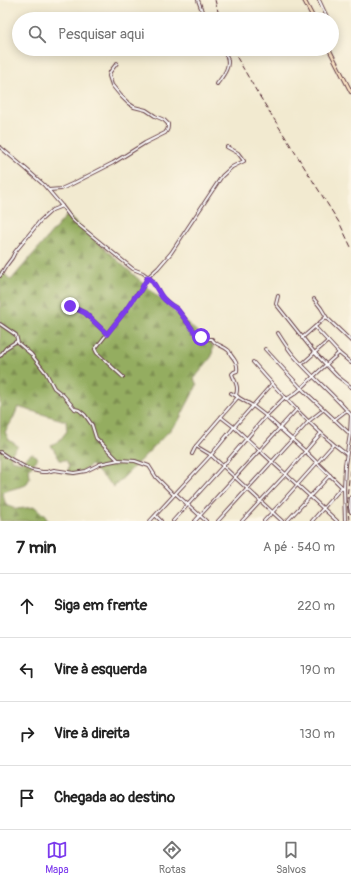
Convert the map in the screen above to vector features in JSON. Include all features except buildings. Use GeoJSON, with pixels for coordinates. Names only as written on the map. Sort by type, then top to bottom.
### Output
{"type":"FeatureCollection","features":[{"type":"Feature","properties":{"kind":"street"},"geometry":{"type":"LineString","coordinates":[[198,0],[203,12]]}},
{"type":"Feature","properties":{"kind":"street"},"geometry":{"type":"LineString","coordinates":[[304,0],[310,12]]}},
{"type":"Feature","properties":{"kind":"street"},"geometry":{"type":"LineString","coordinates":[[319,0],[325,12]]}},
{"type":"Feature","properties":{"kind":"street"},"geometry":{"type":"LineString","coordinates":[[217,84],[225,72],[228,63],[227,56]]}},
{"type":"Feature","properties":{"kind":"street"},"geometry":{"type":"LineString","coordinates":[[333,56],[351,92]]}},
{"type":"Feature","properties":{"kind":"street"},"geometry":{"type":"LineString","coordinates":[[49,190],[61,189],[101,170],[168,130],[168,124],[164,120],[146,110],[134,107],[121,96],[112,85],[109,76],[110,72],[117,63]]}},
{"type":"Feature","properties":{"kind":"street"},"geometry":{"type":"LineString","coordinates":[[0,147],[49,190],[75,222],[133,269],[143,273],[152,280],[162,297],[171,306],[178,310],[198,336],[204,339],[212,339],[217,345],[220,345],[230,351],[231,355],[235,359],[237,367],[237,371],[232,374],[238,387],[236,395],[238,397],[196,446],[192,454]]}},
{"type":"Feature","properties":{"kind":"street"},"geometry":{"type":"LineString","coordinates":[[124,377],[96,351],[96,349],[139,293],[148,277],[171,253],[222,176],[232,167],[244,161],[238,153],[227,147]]}},
{"type":"Feature","properties":{"kind":"street"},"geometry":{"type":"LineString","coordinates":[[0,276],[15,252],[40,221],[52,210],[62,206]]}},
{"type":"Feature","properties":{"kind":"street"},"geometry":{"type":"LineString","coordinates":[[278,296],[276,304],[302,338],[326,365],[351,387]]}},
{"type":"Feature","properties":{"kind":"street"},"geometry":{"type":"LineString","coordinates":[[314,299],[326,317],[351,341]]}},
{"type":"Feature","properties":{"kind":"street"},"geometry":{"type":"LineString","coordinates":[[66,303],[85,313],[107,334]]}},
{"type":"Feature","properties":{"kind":"street"},"geometry":{"type":"LineString","coordinates":[[302,338],[326,317]]}},
{"type":"Feature","properties":{"kind":"street"},"geometry":{"type":"LineString","coordinates":[[0,324],[16,334],[17,341],[31,354],[46,373],[54,388],[63,395],[75,409],[79,410],[85,415],[92,425],[96,438],[119,460]]}},
{"type":"Feature","properties":{"kind":"street"},"geometry":{"type":"LineString","coordinates":[[315,327],[339,353],[351,363]]}},
{"type":"Feature","properties":{"kind":"street"},"geometry":{"type":"LineString","coordinates":[[278,333],[294,357],[340,401],[351,414],[343,488],[345,521]]}},
{"type":"Feature","properties":{"kind":"street"},"geometry":{"type":"LineString","coordinates":[[0,356],[6,348],[17,341]]}},
{"type":"Feature","properties":{"kind":"street"},"geometry":{"type":"LineString","coordinates":[[302,364],[328,341]]}},
{"type":"Feature","properties":{"kind":"street"},"geometry":{"type":"LineString","coordinates":[[265,349],[302,389],[350,434]]}},
{"type":"Feature","properties":{"kind":"street"},"geometry":{"type":"LineString","coordinates":[[173,521],[266,416],[285,398],[296,394],[302,389],[339,353]]}},
{"type":"Feature","properties":{"kind":"street"},"geometry":{"type":"LineString","coordinates":[[253,362],[285,398],[334,445],[346,454]]}},
{"type":"Feature","properties":{"kind":"street"},"geometry":{"type":"LineString","coordinates":[[150,521],[211,455],[272,384]]}},
{"type":"Feature","properties":{"kind":"street"},"geometry":{"type":"LineString","coordinates":[[231,393],[253,406],[266,416],[343,488]]}},
{"type":"Feature","properties":{"kind":"street"},"geometry":{"type":"LineString","coordinates":[[195,521],[297,409]]}},
{"type":"Feature","properties":{"kind":"street"},"geometry":{"type":"LineString","coordinates":[[218,521],[309,421],[323,410]]}},
{"type":"Feature","properties":{"kind":"street"},"geometry":{"type":"LineString","coordinates":[[334,420],[347,410]]}},
{"type":"Feature","properties":{"kind":"street"},"geometry":{"type":"LineString","coordinates":[[221,417],[260,450],[337,521]]}},
{"type":"Feature","properties":{"kind":"street"},"geometry":{"type":"LineString","coordinates":[[242,521],[286,474],[321,433]]}},
{"type":"Feature","properties":{"kind":"street"},"geometry":{"type":"LineString","coordinates":[[264,521],[334,445]]}},
{"type":"Feature","properties":{"kind":"street"},"geometry":{"type":"LineString","coordinates":[[196,446],[211,455],[282,521]]}},
{"type":"Feature","properties":{"kind":"street"},"geometry":{"type":"LineString","coordinates":[[0,452],[25,467],[42,472],[54,470],[74,473],[86,471],[100,464],[119,460],[135,460],[149,466],[156,477],[206,521]]}},
{"type":"Feature","properties":{"kind":"street"},"geometry":{"type":"LineString","coordinates":[[287,521],[330,475]]}},
{"type":"Feature","properties":{"kind":"street"},"geometry":{"type":"LineString","coordinates":[[312,521],[343,488]]}},
{"type":"Feature","properties":{"kind":"street"},"geometry":{"type":"LineString","coordinates":[[351,497],[351,512]]}},
{"type":"Feature","properties":{"kind":"street"},"geometry":{"type":"LineString","coordinates":[[156,516],[161,521]]}},
{"type":"Feature","properties":{"kind":"green space"},"geometry":{"type":"Polygon","coordinates":[[[67,215],[213,346],[212,356],[194,379],[197,385],[178,422],[114,487],[91,465],[78,474],[67,474],[69,466],[66,460],[60,460],[51,445],[59,441],[67,431],[66,421],[18,407],[5,432],[9,440],[18,446],[11,454],[11,460],[21,462],[32,453],[38,458],[29,469],[30,478],[26,485],[2,492],[6,505],[16,509],[35,507],[45,516],[48,521],[0,521],[0,270],[11,280],[67,215]]]}},
{"type":"Feature","properties":{"kind":"railway"},"geometry":{"type":"LineString","coordinates":[[215,0],[218,12]]}},
{"type":"Feature","properties":{"kind":"railway"},"geometry":{"type":"LineString","coordinates":[[236,56],[340,224],[351,247]]}},
{"type":"Feature","properties":{"kind":"railway"},"geometry":{"type":"LineString","coordinates":[[349,521],[347,498],[351,460]]}},
{"type":"Feature","properties":{"kind":"route"},"geometry":{"type":"LineString","coordinates":[[70,306],[85,313],[107,334],[139,293],[148,277],[152,280],[162,297],[172,307],[175,307],[178,310],[196,334],[201,337]]}}]}
